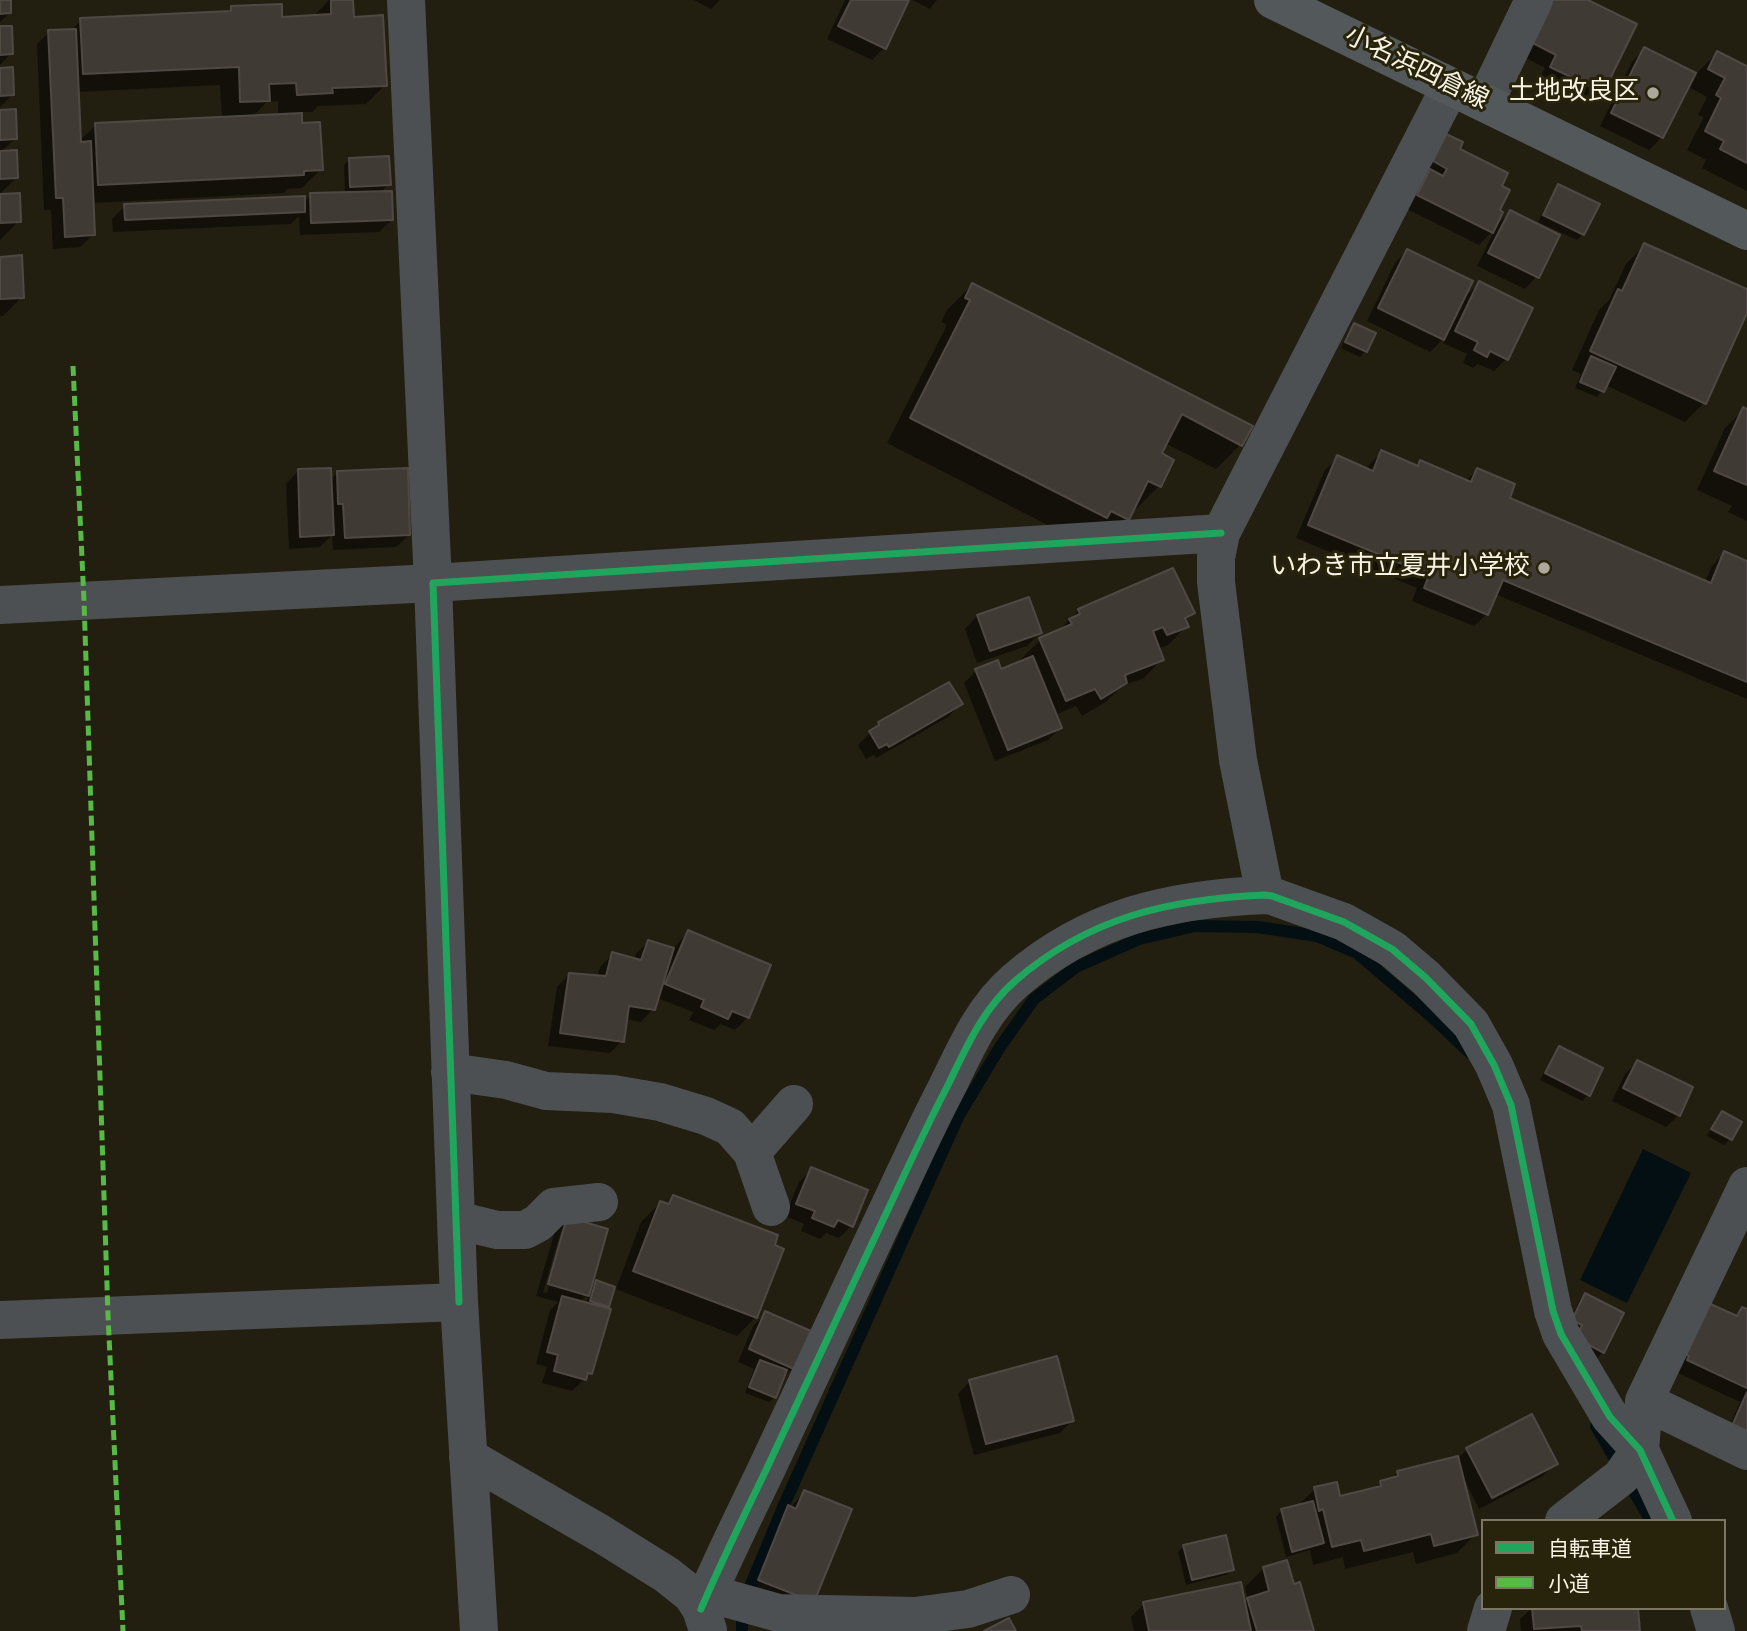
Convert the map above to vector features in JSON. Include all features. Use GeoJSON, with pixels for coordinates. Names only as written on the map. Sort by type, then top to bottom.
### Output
{"type":"FeatureCollection","features":[{"type":"Feature","properties":{"kind":"main road","name":"小名浜四倉線"},"geometry":{"type":"LineString","coordinates":[[1273,0],[1747,231]]}},
{"type":"Feature","properties":{"kind":"street"},"geometry":{"type":"LineString","coordinates":[[406,0],[433,583],[459,1302],[480,1631]]}},
{"type":"Feature","properties":{"kind":"street"},"geometry":{"type":"LineString","coordinates":[[1485,102],[1534,0]]}},
{"type":"Feature","properties":{"kind":"street"},"geometry":{"type":"LineString","coordinates":[[1265,895],[1238,760],[1216,582],[1216,558],[1221,533],[1450,86]]}},
{"type":"Feature","properties":{"kind":"street"},"geometry":{"type":"LineString","coordinates":[[0,605],[433,583],[1221,533]]}},
{"type":"Feature","properties":{"kind":"street"},"geometry":{"type":"LineString","coordinates":[[721,1608],[931,1118],[978,1024],[1015,982],[1049,955],[1077,938],[1141,912],[1223,897],[1265,895],[1344,922],[1392,949],[1426,978],[1471,1024],[1494,1065],[1511,1105],[1553,1311],[1561,1334],[1610,1417],[1631,1463],[1672,1519]]}},
{"type":"Feature","properties":{"kind":"street"},"geometry":{"type":"LineString","coordinates":[[450,1072],[506,1080],[546,1091],[613,1094],[660,1102],[706,1116],[730,1127],[752,1152],[771,1207]]}},
{"type":"Feature","properties":{"kind":"street"},"geometry":{"type":"LineString","coordinates":[[752,1152],[794,1104]]}},
{"type":"Feature","properties":{"kind":"street"},"geometry":{"type":"LineString","coordinates":[[1566,1519],[1631,1463],[1644,1401],[1747,1186]]}},
{"type":"Feature","properties":{"kind":"street"},"geometry":{"type":"LineString","coordinates":[[456,1220],[497,1230],[525,1230],[538,1223],[554,1207],[599,1202]]}},
{"type":"Feature","properties":{"kind":"street"},"geometry":{"type":"LineString","coordinates":[[0,1320],[459,1302]]}},
{"type":"Feature","properties":{"kind":"street"},"geometry":{"type":"LineString","coordinates":[[1644,1401],[1747,1451]]}},
{"type":"Feature","properties":{"kind":"street"},"geometry":{"type":"LineString","coordinates":[[468,1457],[603,1535],[667,1575],[692,1595],[721,1608],[779,1613],[915,1616],[968,1609],[1011,1595]]}},
{"type":"Feature","properties":{"kind":"street"},"geometry":{"type":"LineString","coordinates":[[1486,1631],[1492,1610]]}},
{"type":"Feature","properties":{"kind":"street"},"geometry":{"type":"LineString","coordinates":[[1710,1610],[1716,1631]]}},
{"type":"Feature","properties":{"kind":"shaded area"},"geometry":{"type":"Polygon","coordinates":[[[1643,1149],[1691,1173],[1627,1303],[1580,1280],[1643,1149]]]}},
{"type":"Feature","properties":{"kind":"building"},"geometry":{"type":"Polygon","coordinates":[[[0,0],[11,0],[11,13],[0,14],[0,0]]]}},
{"type":"Feature","properties":{"kind":"building"},"geometry":{"type":"Polygon","coordinates":[[[331,0],[353,0],[354,17],[383,15],[387,86],[332,88],[333,93],[297,95],[296,83],[269,84],[270,101],[240,102],[239,67],[83,74],[80,18],[231,11],[231,6],[282,4],[282,17],[331,14],[331,0]]]}},
{"type":"Feature","properties":{"kind":"building"},"geometry":{"type":"Polygon","coordinates":[[[851,0],[909,0],[886,49],[838,26],[851,0]]]}},
{"type":"Feature","properties":{"kind":"building"},"geometry":{"type":"Polygon","coordinates":[[[1552,0],[1588,0],[1637,24],[1607,85],[1600,82],[1596,89],[1550,67],[1556,55],[1531,42],[1552,0]]]}},
{"type":"Feature","properties":{"kind":"building"},"geometry":{"type":"Polygon","coordinates":[[[0,26],[12,26],[13,54],[0,55],[0,26]]]}},
{"type":"Feature","properties":{"kind":"building"},"geometry":{"type":"Polygon","coordinates":[[[76,29],[81,142],[91,141],[95,235],[65,237],[63,198],[56,198],[48,30],[76,29]]]}},
{"type":"Feature","properties":{"kind":"building","name":"土地改良区"},"geometry":{"type":"Polygon","coordinates":[[[1644,47],[1696,73],[1663,138],[1611,113],[1644,47]]]}},
{"type":"Feature","properties":{"kind":"building"},"geometry":{"type":"Polygon","coordinates":[[[1717,51],[1747,66],[1747,163],[1720,149],[1724,141],[1705,131],[1721,98],[1716,95],[1725,78],[1708,69],[1717,51]]]}},
{"type":"Feature","properties":{"kind":"building"},"geometry":{"type":"Polygon","coordinates":[[[13,67],[14,95],[0,96],[0,68],[13,67]]]}},
{"type":"Feature","properties":{"kind":"building"},"geometry":{"type":"Polygon","coordinates":[[[16,109],[17,139],[0,140],[0,110],[16,109]]]}},
{"type":"Feature","properties":{"kind":"building"},"geometry":{"type":"Polygon","coordinates":[[[302,113],[302,123],[320,122],[323,170],[304,171],[304,175],[98,185],[95,123],[302,113]]]}},
{"type":"Feature","properties":{"kind":"building"},"geometry":{"type":"Polygon","coordinates":[[[1446,134],[1463,142],[1460,149],[1508,173],[1502,186],[1510,190],[1493,233],[1417,195],[1430,169],[1443,176],[1447,169],[1433,161],[1446,134]]]}},
{"type":"Feature","properties":{"kind":"building"},"geometry":{"type":"Polygon","coordinates":[[[17,150],[18,178],[0,179],[0,151],[17,150]]]}},
{"type":"Feature","properties":{"kind":"building"},"geometry":{"type":"Polygon","coordinates":[[[389,156],[391,185],[350,187],[349,158],[389,156]]]}},
{"type":"Feature","properties":{"kind":"building"},"geometry":{"type":"Polygon","coordinates":[[[1558,184],[1600,204],[1584,235],[1543,215],[1558,184]]]}},
{"type":"Feature","properties":{"kind":"building"},"geometry":{"type":"Polygon","coordinates":[[[392,191],[393,220],[311,223],[310,193],[392,191]]]}},
{"type":"Feature","properties":{"kind":"building"},"geometry":{"type":"Polygon","coordinates":[[[20,193],[21,222],[0,223],[0,194],[20,193]]]}},
{"type":"Feature","properties":{"kind":"building"},"geometry":{"type":"Polygon","coordinates":[[[305,196],[305,212],[125,220],[124,204],[305,196]]]}},
{"type":"Feature","properties":{"kind":"building"},"geometry":{"type":"Polygon","coordinates":[[[1510,210],[1560,235],[1539,278],[1488,253],[1510,210]]]}},
{"type":"Feature","properties":{"kind":"building"},"geometry":{"type":"Polygon","coordinates":[[[1644,243],[1747,289],[1747,313],[1706,404],[1590,351],[1618,289],[1622,291],[1644,243]]]}},
{"type":"Feature","properties":{"kind":"building"},"geometry":{"type":"Polygon","coordinates":[[[1407,249],[1473,281],[1444,340],[1378,308],[1407,249]]]}},
{"type":"Feature","properties":{"kind":"building"},"geometry":{"type":"Polygon","coordinates":[[[22,255],[24,298],[0,299],[0,257],[22,255]]]}},
{"type":"Feature","properties":{"kind":"building"},"geometry":{"type":"Polygon","coordinates":[[[1479,281],[1533,308],[1508,360],[1490,351],[1487,357],[1474,350],[1478,342],[1455,331],[1479,281]]]}},
{"type":"Feature","properties":{"kind":"building"},"geometry":{"type":"Polygon","coordinates":[[[972,283],[1253,426],[1242,446],[1182,414],[1162,453],[1174,460],[1161,487],[1148,481],[1129,520],[1111,511],[1107,518],[910,418],[970,300],[965,298],[972,283]]]}},
{"type":"Feature","properties":{"kind":"building"},"geometry":{"type":"Polygon","coordinates":[[[1354,323],[1376,333],[1367,352],[1345,342],[1354,323]]]}},
{"type":"Feature","properties":{"kind":"building"},"geometry":{"type":"Polygon","coordinates":[[[1591,356],[1616,367],[1604,392],[1580,382],[1591,356]]]}},
{"type":"Feature","properties":{"kind":"building"},"geometry":{"type":"Polygon","coordinates":[[[1743,407],[1747,409],[1747,485],[1714,471],[1743,407]]]}},
{"type":"Feature","properties":{"kind":"building","name":"いわき市立夏井小学校"},"geometry":{"type":"Polygon","coordinates":[[[1381,450],[1418,466],[1420,460],[1471,482],[1477,468],[1515,484],[1510,498],[1711,583],[1724,551],[1747,561],[1747,682],[1503,580],[1488,615],[1424,588],[1429,575],[1308,525],[1337,455],[1373,471],[1381,450]]]}},
{"type":"Feature","properties":{"kind":"building"},"geometry":{"type":"Polygon","coordinates":[[[331,468],[334,535],[300,537],[298,469],[331,468]]]}},
{"type":"Feature","properties":{"kind":"building"},"geometry":{"type":"Polygon","coordinates":[[[408,468],[410,535],[345,538],[343,504],[338,504],[337,471],[408,468]]]}},
{"type":"Feature","properties":{"kind":"building"},"geometry":{"type":"Polygon","coordinates":[[[1173,568],[1195,613],[1185,618],[1189,627],[1167,635],[1163,627],[1153,631],[1164,660],[1125,675],[1127,683],[1101,699],[1095,689],[1066,701],[1039,638],[1072,624],[1069,619],[1080,614],[1078,609],[1173,568]]]}},
{"type":"Feature","properties":{"kind":"building"},"geometry":{"type":"Polygon","coordinates":[[[1029,597],[1042,633],[990,651],[977,615],[1029,597]]]}},
{"type":"Feature","properties":{"kind":"building"},"geometry":{"type":"Polygon","coordinates":[[[1033,656],[1062,728],[1008,750],[975,669],[998,660],[1001,669],[1033,656]]]}},
{"type":"Feature","properties":{"kind":"building"},"geometry":{"type":"Polygon","coordinates":[[[949,682],[963,704],[889,747],[887,744],[879,748],[869,731],[879,725],[878,722],[949,682]]]}},
{"type":"Feature","properties":{"kind":"building"},"geometry":{"type":"Polygon","coordinates":[[[688,930],[771,965],[749,1018],[732,1011],[728,1019],[701,1007],[704,1000],[665,984],[688,930]]]}},
{"type":"Feature","properties":{"kind":"building"},"geometry":{"type":"Polygon","coordinates":[[[648,940],[674,948],[655,1010],[629,1006],[624,1042],[560,1033],[569,973],[606,976],[612,952],[641,960],[648,940]]]}},
{"type":"Feature","properties":{"kind":"building"},"geometry":{"type":"Polygon","coordinates":[[[1559,1046],[1603,1068],[1590,1096],[1545,1073],[1559,1046]]]}},
{"type":"Feature","properties":{"kind":"building"},"geometry":{"type":"Polygon","coordinates":[[[1637,1060],[1693,1087],[1680,1116],[1623,1088],[1637,1060]]]}},
{"type":"Feature","properties":{"kind":"building"},"geometry":{"type":"Polygon","coordinates":[[[1722,1111],[1742,1122],[1732,1140],[1711,1129],[1722,1111]]]}},
{"type":"Feature","properties":{"kind":"building"},"geometry":{"type":"Polygon","coordinates":[[[811,1167],[868,1190],[853,1227],[838,1220],[834,1227],[812,1218],[815,1211],[796,1204],[811,1167]]]}},
{"type":"Feature","properties":{"kind":"building"},"geometry":{"type":"Polygon","coordinates":[[[673,1195],[778,1235],[775,1245],[784,1249],[757,1318],[633,1271],[660,1201],[669,1204],[673,1195]]]}},
{"type":"Feature","properties":{"kind":"building"},"geometry":{"type":"Polygon","coordinates":[[[567,1217],[608,1229],[589,1296],[548,1284],[567,1217]]]}},
{"type":"Feature","properties":{"kind":"building"},"geometry":{"type":"Polygon","coordinates":[[[596,1280],[615,1287],[609,1307],[590,1301],[596,1280]]]}},
{"type":"Feature","properties":{"kind":"building"},"geometry":{"type":"Polygon","coordinates":[[[1585,1293],[1624,1313],[1604,1353],[1576,1338],[1582,1325],[1572,1320],[1585,1293]]]}},
{"type":"Feature","properties":{"kind":"building"},"geometry":{"type":"Polygon","coordinates":[[[562,1296],[611,1309],[592,1374],[588,1373],[586,1380],[554,1371],[558,1355],[547,1352],[562,1296]]]}},
{"type":"Feature","properties":{"kind":"building"},"geometry":{"type":"Polygon","coordinates":[[[1706,1302],[1737,1316],[1742,1307],[1747,1309],[1747,1388],[1687,1360],[1689,1356],[1683,1353],[1706,1302]]]}},
{"type":"Feature","properties":{"kind":"building"},"geometry":{"type":"Polygon","coordinates":[[[765,1311],[811,1331],[794,1369],[749,1349],[765,1311]]]}},
{"type":"Feature","properties":{"kind":"building"},"geometry":{"type":"Polygon","coordinates":[[[1057,1356],[1074,1421],[986,1444],[969,1380],[1057,1356]]]}},
{"type":"Feature","properties":{"kind":"building"},"geometry":{"type":"Polygon","coordinates":[[[760,1360],[787,1370],[776,1398],[749,1387],[760,1360]]]}},
{"type":"Feature","properties":{"kind":"building"},"geometry":{"type":"Polygon","coordinates":[[[1747,1392],[1747,1435],[1731,1428],[1747,1392]]]}},
{"type":"Feature","properties":{"kind":"building"},"geometry":{"type":"Polygon","coordinates":[[[1532,1414],[1558,1464],[1492,1498],[1466,1448],[1532,1414]]]}},
{"type":"Feature","properties":{"kind":"building"},"geometry":{"type":"Polygon","coordinates":[[[1458,1456],[1478,1535],[1434,1546],[1431,1534],[1364,1551],[1361,1540],[1332,1547],[1323,1509],[1319,1511],[1314,1487],[1337,1482],[1340,1496],[1381,1486],[1380,1481],[1398,1476],[1397,1471],[1458,1456]]]}},
{"type":"Feature","properties":{"kind":"building"},"geometry":{"type":"Polygon","coordinates":[[[804,1490],[852,1509],[814,1602],[758,1580],[788,1505],[796,1509],[804,1490]]]}},
{"type":"Feature","properties":{"kind":"building"},"geometry":{"type":"Polygon","coordinates":[[[1313,1501],[1324,1543],[1292,1552],[1281,1509],[1313,1501]]]}},
{"type":"Feature","properties":{"kind":"building"},"geometry":{"type":"Polygon","coordinates":[[[1226,1535],[1234,1570],[1192,1580],[1183,1545],[1226,1535]]]}},
{"type":"Feature","properties":{"kind":"building"},"geometry":{"type":"Polygon","coordinates":[[[1287,1560],[1294,1584],[1300,1582],[1314,1631],[1257,1631],[1247,1598],[1269,1591],[1263,1567],[1287,1560]]]}},
{"type":"Feature","properties":{"kind":"building"},"geometry":{"type":"Polygon","coordinates":[[[1241,1582],[1251,1631],[1149,1631],[1143,1602],[1241,1582]]]}},
{"type":"Feature","properties":{"kind":"building"},"geometry":{"type":"Polygon","coordinates":[[[1532,1610],[1638,1610],[1640,1631],[1582,1631],[1581,1626],[1534,1629],[1532,1610]]]}},
{"type":"Feature","properties":{"kind":"building"},"geometry":{"type":"Polygon","coordinates":[[[1009,1618],[1016,1631],[984,1631],[1009,1618]]]}},
{"type":"Feature","properties":{"kind":"waterway"},"geometry":{"type":"LineString","coordinates":[[742,1631],[742,1615],[749,1589],[784,1505],[958,1117],[1000,1047],[1034,999],[1076,967],[1139,939],[1195,926],[1258,927],[1317,936],[1357,953],[1470,1053]]}},
{"type":"Feature","properties":{"kind":"waterway"},"geometry":{"type":"LineString","coordinates":[[1596,1426],[1650,1519]]}},
{"type":"Feature","properties":{"kind":"marked path"},"geometry":{"type":"LineString","coordinates":[[73,366],[84,601],[108,1315],[123,1631]]}},
{"type":"Feature","properties":{"kind":"cycle path"},"geometry":{"type":"LineString","coordinates":[[459,1302],[433,583],[1221,533]]}},
{"type":"Feature","properties":{"kind":"cycle path"},"geometry":{"type":"LineString","coordinates":[[701,1609],[922,1137],[968,1044],[993,1004],[1015,981],[1043,959],[1102,927],[1164,907],[1230,897],[1272,896],[1344,922],[1392,949],[1426,978],[1471,1024],[1494,1065],[1511,1105],[1553,1311],[1561,1334],[1610,1417],[1640,1450],[1672,1519]]}},
{"type":"Feature","properties":{"kind":"place","name":"土地改良区"},"geometry":{"type":"Point","coordinates":[1653,93]}},
{"type":"Feature","properties":{"kind":"place","name":"いわき市立夏井小学校"},"geometry":{"type":"Point","coordinates":[1544,568]}}]}
